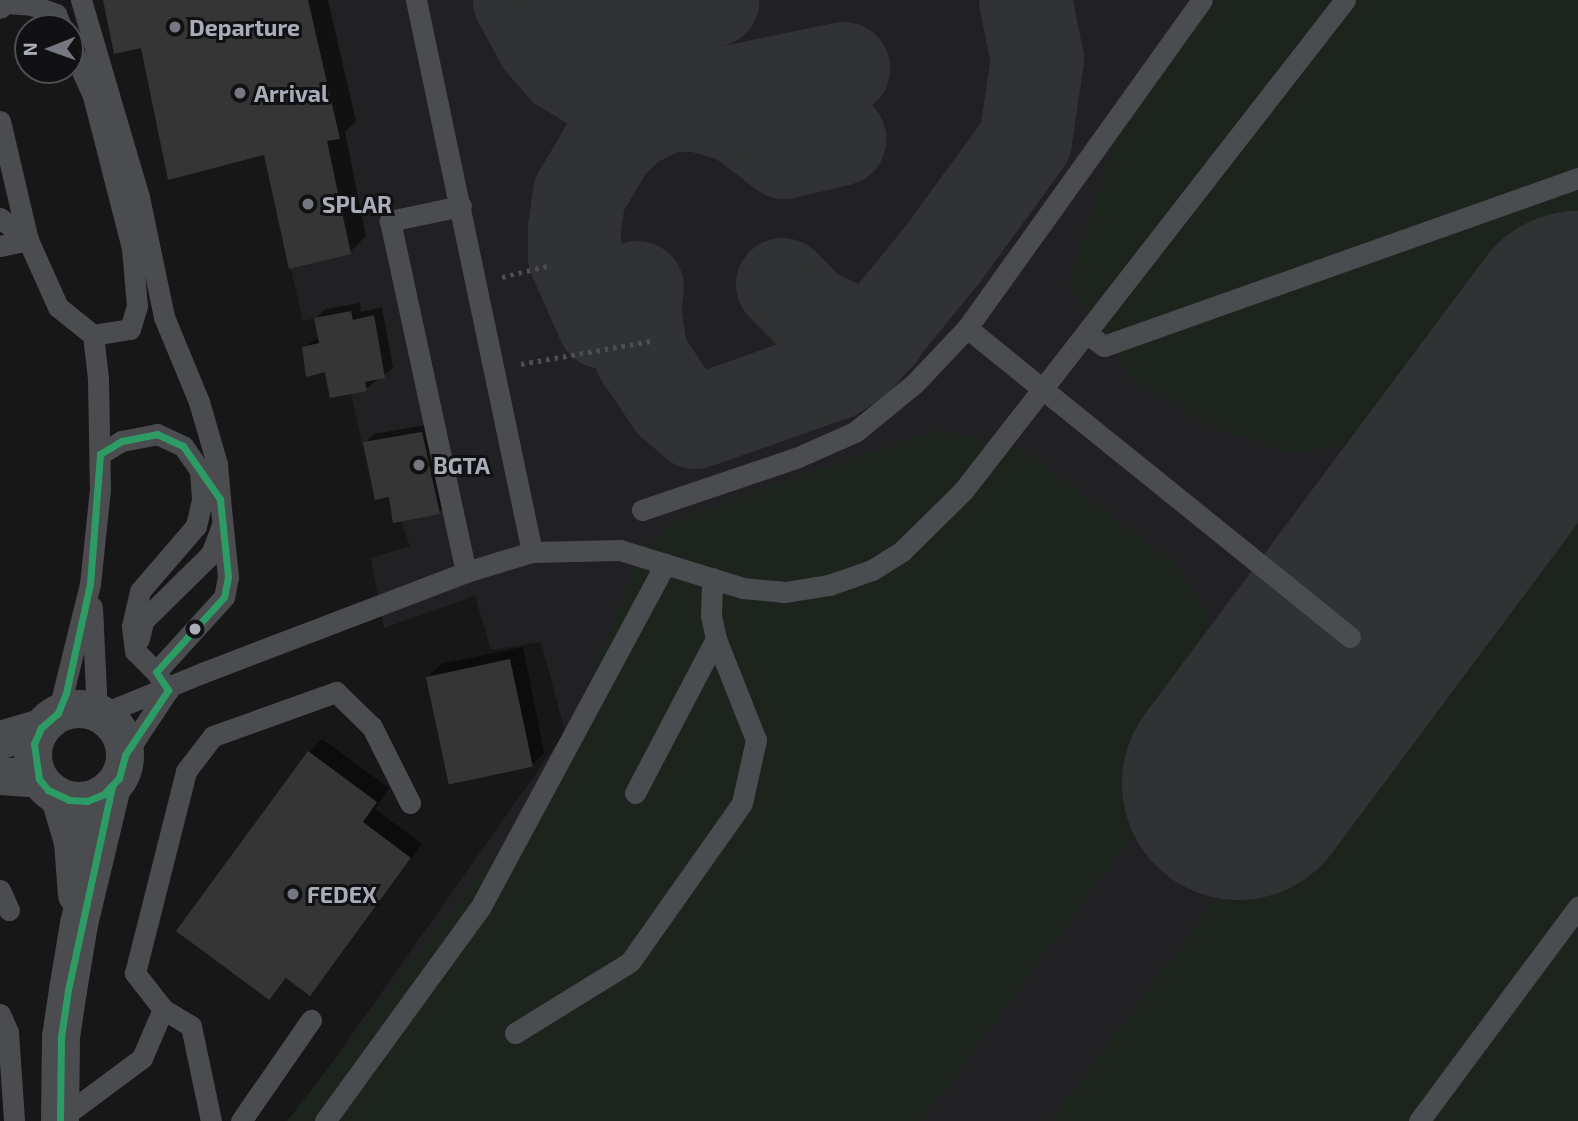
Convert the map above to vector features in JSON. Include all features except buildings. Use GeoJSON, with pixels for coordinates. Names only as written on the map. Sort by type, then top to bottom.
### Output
{"type":"FeatureCollection","features":[{"type":"Feature","properties":{"kind":"street"},"geometry":{"type":"LineString","coordinates":[[0,740],[78,708],[101,715],[120,734],[118,771],[79,924],[61,1037],[60,1120]]}},
{"type":"Feature","properties":{"kind":"street"},"geometry":{"type":"LineString","coordinates":[[50,721],[32,753],[73,842],[79,924]]}},
{"type":"Feature","properties":{"kind":"street"},"geometry":{"type":"LineString","coordinates":[[0,776],[50,788],[87,801],[118,771]]}},
{"type":"Feature","properties":{"kind":"lane"},"geometry":{"type":"LineString","coordinates":[[81,0],[128,158],[164,317],[199,402],[217,464],[228,577],[225,597],[162,681],[118,771]]}},
{"type":"Feature","properties":{"kind":"lane"},"geometry":{"type":"LineString","coordinates":[[416,0],[532,552]]}},
{"type":"Feature","properties":{"kind":"lane"},"geometry":{"type":"LineString","coordinates":[[642,510],[796,458],[855,432],[915,383],[967,328],[1202,0]]}},
{"type":"Feature","properties":{"kind":"lane"},"geometry":{"type":"LineString","coordinates":[[93,335],[100,454],[90,584],[101,715],[162,681],[467,572],[532,552],[620,550],[743,588],[785,592],[829,585],[872,570],[902,551],[963,491],[1345,0]]}},
{"type":"Feature","properties":{"kind":"lane"},"geometry":{"type":"LineString","coordinates":[[0,8],[5,3],[31,5],[56,14]]}},
{"type":"Feature","properties":{"kind":"lane"},"geometry":{"type":"LineString","coordinates":[[0,121],[28,240],[58,307],[93,335],[130,329],[137,306],[132,248],[93,96],[84,76]]}},
{"type":"Feature","properties":{"kind":"lane"},"geometry":{"type":"LineString","coordinates":[[1086,332],[1104,346],[1578,178]]}},
{"type":"Feature","properties":{"kind":"lane"},"geometry":{"type":"LineString","coordinates":[[461,206],[390,222],[467,572]]}},
{"type":"Feature","properties":{"kind":"lane"},"geometry":{"type":"LineString","coordinates":[[0,218],[28,240]]}},
{"type":"Feature","properties":{"kind":"lane"},"geometry":{"type":"LineString","coordinates":[[0,232],[28,240]]}},
{"type":"Feature","properties":{"kind":"lane"},"geometry":{"type":"LineString","coordinates":[[0,246],[28,240]]}},
{"type":"Feature","properties":{"kind":"lane"},"geometry":{"type":"LineString","coordinates":[[967,328],[1350,637]]}},
{"type":"Feature","properties":{"kind":"lane"},"geometry":{"type":"LineString","coordinates":[[100,454],[122,441],[157,434],[183,446],[220,499]]}},
{"type":"Feature","properties":{"kind":"lane"},"geometry":{"type":"LineString","coordinates":[[162,681],[135,651],[132,626],[141,591],[196,526],[202,499],[200,470]]}},
{"type":"Feature","properties":{"kind":"lane"},"geometry":{"type":"LineString","coordinates":[[135,651],[143,621],[211,554],[223,523]]}},
{"type":"Feature","properties":{"kind":"lane"},"geometry":{"type":"LineString","coordinates":[[325,1121],[480,908],[665,564]]}},
{"type":"Feature","properties":{"kind":"lane"},"geometry":{"type":"LineString","coordinates":[[515,1033],[630,962],[742,803],[756,740],[716,639],[711,615],[712,578]]}},
{"type":"Feature","properties":{"kind":"lane"},"geometry":{"type":"LineString","coordinates":[[50,721],[90,584]]}},
{"type":"Feature","properties":{"kind":"lane"},"geometry":{"type":"LineString","coordinates":[[635,793],[716,639]]}},
{"type":"Feature","properties":{"kind":"lane"},"geometry":{"type":"LineString","coordinates":[[211,1121],[191,1026],[163,1009],[135,972],[186,771],[212,736],[337,692],[372,727],[410,803]]}},
{"type":"Feature","properties":{"kind":"lane"},"geometry":{"type":"LineString","coordinates":[[1419,1121],[1578,907]]}},
{"type":"Feature","properties":{"kind":"lane"},"geometry":{"type":"LineString","coordinates":[[60,1120],[142,1058],[163,1009]]}},
{"type":"Feature","properties":{"kind":"lane"},"geometry":{"type":"LineString","coordinates":[[0,1014],[8,1031],[14,1121]]}},
{"type":"Feature","properties":{"kind":"lane"},"geometry":{"type":"LineString","coordinates":[[241,1121],[311,1020]]}},
{"type":"Feature","properties":{"kind":"path"},"geometry":{"type":"LineString","coordinates":[[495,264],[500,290]]}},
{"type":"Feature","properties":{"kind":"path"},"geometry":{"type":"LineString","coordinates":[[498,278],[551,265]]}},
{"type":"Feature","properties":{"kind":"path"},"geometry":{"type":"LineString","coordinates":[[513,353],[516,365],[652,341]]}},
{"type":"Feature","properties":{"kind":"shaded area"},"geometry":{"type":"Polygon","coordinates":[[[228,0],[1578,0],[1578,943],[1444,1121],[291,1121],[565,732],[541,642],[491,650],[475,596],[384,628],[371,558],[410,546],[401,521],[393,523],[389,497],[375,500],[351,394],[330,398],[324,372],[306,377],[302,347],[319,343],[315,318],[303,321],[228,0]]]}},
{"type":"Feature","properties":{"kind":"shaded area"},"geometry":{"type":"Polygon","coordinates":[[[1216,0],[1578,0],[1578,224],[1460,371],[1387,427],[1348,445],[1291,453],[1222,430],[1138,385],[1069,284],[1115,139],[1216,0]]]}},
{"type":"Feature","properties":{"kind":"shaded area"},"geometry":{"type":"Polygon","coordinates":[[[1578,411],[1578,1121],[1051,1121],[1578,411]]]}},
{"type":"Feature","properties":{"kind":"shaded area"},"geometry":{"type":"Polygon","coordinates":[[[937,430],[1020,447],[1175,562],[1205,606],[1214,653],[1208,701],[1188,760],[922,1121],[287,1121],[580,746],[593,673],[637,563],[670,521],[937,430]]]}},
{"type":"Feature","properties":{"kind":"taxiway"},"geometry":{"type":"LineString","coordinates":[[519,0],[542,42],[564,67],[591,83],[622,95],[663,97],[706,88]]}},
{"type":"Feature","properties":{"kind":"taxiway"},"geometry":{"type":"LineString","coordinates":[[572,0],[590,25],[712,0]]}},
{"type":"Feature","properties":{"kind":"taxiway"},"geometry":{"type":"LineString","coordinates":[[637,287],[634,308],[641,356],[672,402],[695,422],[834,373],[857,358],[942,254],[1025,140],[1037,59],[1025,0]]}},
{"type":"Feature","properties":{"kind":"taxiway"},"geometry":{"type":"LineString","coordinates":[[603,322],[574,256],[574,228],[579,194],[609,143],[631,123],[665,105],[843,68]]}},
{"type":"Feature","properties":{"kind":"taxiway"},"geometry":{"type":"LineString","coordinates":[[661,105],[698,105],[737,116],[784,152],[839,139]]}},
{"type":"Feature","properties":{"kind":"taxiway"},"geometry":{"type":"LineString","coordinates":[[782,284],[810,312],[845,329],[879,334]]}},
{"type":"Feature","properties":{"kind":"runway"},"geometry":{"type":"LineString","coordinates":[[1238,783],[1578,327]]}},
{"type":"Feature","properties":{"kind":"transit line"},"geometry":{"type":"LineString","coordinates":[[100,454],[122,441],[157,434],[183,446],[220,499],[228,577],[224,597],[156,672],[168,690]]}},
{"type":"Feature","properties":{"kind":"transit line"},"geometry":{"type":"LineString","coordinates":[[100,454],[90,584],[66,693],[58,713],[41,728],[34,744],[39,779],[48,790],[69,800],[87,801],[104,794],[119,778],[125,755],[168,690]]}},
{"type":"Feature","properties":{"kind":"transit line"},"geometry":{"type":"LineString","coordinates":[[60,1121],[61,1037],[68,990],[112,787]]}},
{"type":"Feature","properties":{"kind":"place","name":"Departure"},"geometry":{"type":"Point","coordinates":[175,27]}},
{"type":"Feature","properties":{"kind":"place","name":"Arrival"},"geometry":{"type":"Point","coordinates":[240,93]}},
{"type":"Feature","properties":{"kind":"place","name":"SPLAR"},"geometry":{"type":"Point","coordinates":[308,204]}},
{"type":"Feature","properties":{"kind":"place","name":"BGTA"},"geometry":{"type":"Point","coordinates":[419,465]}},
{"type":"Feature","properties":{"kind":"place","name":"FEDEX"},"geometry":{"type":"Point","coordinates":[293,894]}}]}
